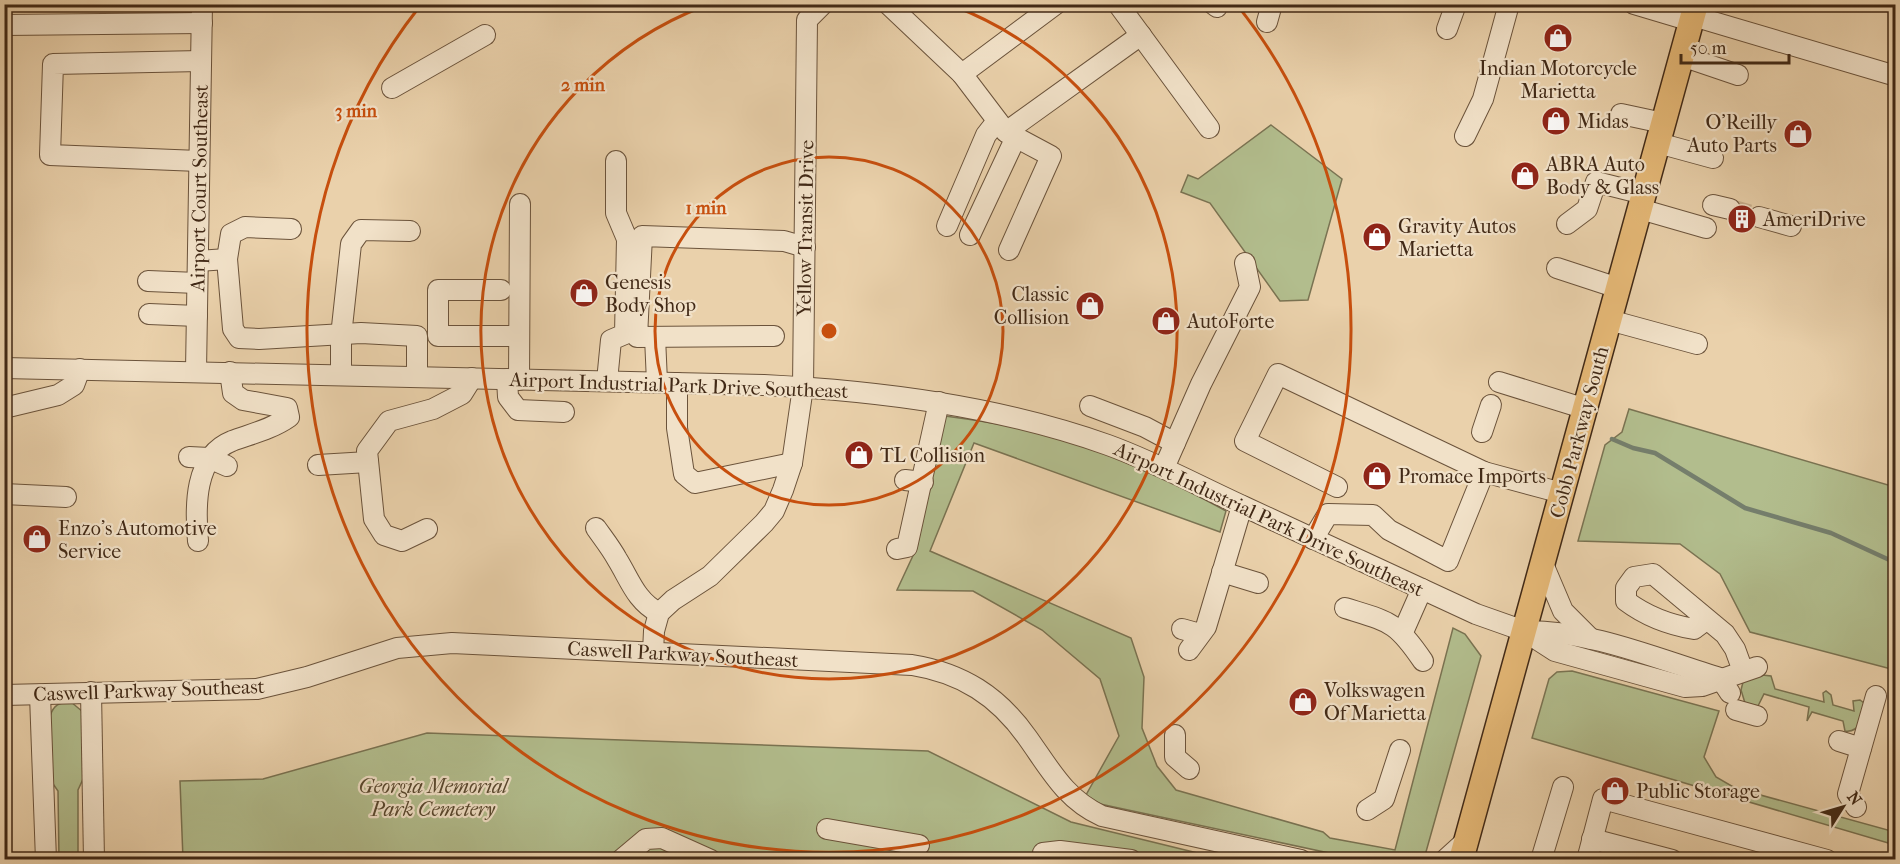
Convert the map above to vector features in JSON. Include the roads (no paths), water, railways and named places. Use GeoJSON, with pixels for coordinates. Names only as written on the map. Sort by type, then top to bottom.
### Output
{"type":"FeatureCollection","features":[{"type":"Feature","properties":{"kind":"main road","name":"Cobb Parkway South"},"geometry":{"type":"LineString","coordinates":[[1462,855],[1693,14]]}},
{"type":"Feature","properties":{"kind":"street","name":"Yellow Transit Drive"},"geometry":{"type":"LineString","coordinates":[[659,613],[673,600],[710,576],[764,523],[779,501],[792,464],[803,387],[807,21],[823,4]]}},
{"type":"Feature","properties":{"kind":"street"},"geometry":{"type":"LineString","coordinates":[[888,4],[962,74],[1006,130],[1051,156],[1009,250]]}},
{"type":"Feature","properties":{"kind":"street"},"geometry":{"type":"LineString","coordinates":[[962,74],[1056,4]]}},
{"type":"Feature","properties":{"kind":"street"},"geometry":{"type":"LineString","coordinates":[[1118,4],[1209,128]]}},
{"type":"Feature","properties":{"kind":"street"},"geometry":{"type":"LineString","coordinates":[[1213,4],[1217,7],[1217,4]]}},
{"type":"Feature","properties":{"kind":"street"},"geometry":{"type":"LineString","coordinates":[[1447,29],[1456,4]]}},
{"type":"Feature","properties":{"kind":"street"},"geometry":{"type":"LineString","coordinates":[[1465,136],[1483,99],[1509,4]]}},
{"type":"Feature","properties":{"kind":"street"},"geometry":{"type":"LineString","coordinates":[[1634,4],[1693,14],[1896,76]]}},
{"type":"Feature","properties":{"kind":"street"},"geometry":{"type":"LineString","coordinates":[[4,25],[203,10]]}},
{"type":"Feature","properties":{"kind":"street","name":"Airport Court Southeast"},"geometry":{"type":"LineString","coordinates":[[196,372],[203,10]]}},
{"type":"Feature","properties":{"kind":"street"},"geometry":{"type":"LineString","coordinates":[[392,88],[485,35]]}},
{"type":"Feature","properties":{"kind":"street"},"geometry":{"type":"LineString","coordinates":[[947,226],[986,135],[1006,130],[1141,35]]}},
{"type":"Feature","properties":{"kind":"street"},"geometry":{"type":"LineString","coordinates":[[1682,56],[1738,75]]}},
{"type":"Feature","properties":{"kind":"street"},"geometry":{"type":"LineString","coordinates":[[199,161],[50,155],[53,64],[201,61]]}},
{"type":"Feature","properties":{"kind":"street"},"geometry":{"type":"LineString","coordinates":[[1621,114],[1713,158]]}},
{"type":"Feature","properties":{"kind":"street"},"geometry":{"type":"LineString","coordinates":[[970,235],[1006,130]]}},
{"type":"Feature","properties":{"kind":"street"},"geometry":{"type":"LineString","coordinates":[[607,381],[611,340],[625,334],[627,239],[616,213],[616,161]]}},
{"type":"Feature","properties":{"kind":"street"},"geometry":{"type":"LineString","coordinates":[[1567,224],[1587,209],[1596,182],[1706,228]]}},
{"type":"Feature","properties":{"kind":"street"},"geometry":{"type":"LineString","coordinates":[[520,204],[519,336],[513,380],[508,397],[518,410],[564,412]]}},
{"type":"Feature","properties":{"kind":"street"},"geometry":{"type":"LineString","coordinates":[[1758,217],[1791,226]]}},
{"type":"Feature","properties":{"kind":"street"},"geometry":{"type":"LineString","coordinates":[[291,229],[245,227],[231,234],[227,259],[233,329],[239,338],[341,336],[361,333],[417,336],[417,377]]}},
{"type":"Feature","properties":{"kind":"street"},"geometry":{"type":"LineString","coordinates":[[341,375],[341,336],[351,244],[361,230],[410,231]]}},
{"type":"Feature","properties":{"kind":"street"},"geometry":{"type":"LineString","coordinates":[[774,336],[637,337],[642,236],[784,242],[805,247]]}},
{"type":"Feature","properties":{"kind":"street"},"geometry":{"type":"LineString","coordinates":[[198,261],[227,259]]}},
{"type":"Feature","properties":{"kind":"street"},"geometry":{"type":"LineString","coordinates":[[1164,468],[1201,384],[1251,286],[1245,263]]}},
{"type":"Feature","properties":{"kind":"street"},"geometry":{"type":"LineString","coordinates":[[1557,268],[1618,288]]}},
{"type":"Feature","properties":{"kind":"street"},"geometry":{"type":"LineString","coordinates":[[148,281],[197,283]]}},
{"type":"Feature","properties":{"kind":"street"},"geometry":{"type":"LineString","coordinates":[[501,290],[438,290],[438,336],[519,336]]}},
{"type":"Feature","properties":{"kind":"street"},"geometry":{"type":"LineString","coordinates":[[149,314],[197,316]]}},
{"type":"Feature","properties":{"kind":"street"},"geometry":{"type":"LineString","coordinates":[[1609,320],[1697,344]]}},
{"type":"Feature","properties":{"kind":"street"},"geometry":{"type":"LineString","coordinates":[[655,337],[677,428],[684,474],[695,483],[792,464]]}},
{"type":"Feature","properties":{"kind":"street"},"geometry":{"type":"LineString","coordinates":[[258,373],[259,339]]}},
{"type":"Feature","properties":{"kind":"street","name":"Airport Industrial Park Drive Southeast"},"geometry":{"type":"LineString","coordinates":[[4,368],[607,381],[667,383],[720,391],[764,393],[803,387],[939,402],[1034,422],[1108,445],[1164,468],[1476,614],[1524,631]]}},
{"type":"Feature","properties":{"kind":"street"},"geometry":{"type":"LineString","coordinates":[[4,408],[58,395],[74,385],[80,369]]}},
{"type":"Feature","properties":{"kind":"street"},"geometry":{"type":"LineString","coordinates":[[198,541],[196,517],[200,481],[218,462],[228,443],[280,424],[289,417],[287,408],[243,400],[233,393],[230,372]]}},
{"type":"Feature","properties":{"kind":"street"},"geometry":{"type":"LineString","coordinates":[[1337,487],[1245,441],[1278,374],[1484,472],[1562,493]]}},
{"type":"Feature","properties":{"kind":"street"},"geometry":{"type":"LineString","coordinates":[[427,529],[402,541],[384,535],[374,519],[367,451],[389,421],[433,409],[462,394],[472,378]]}},
{"type":"Feature","properties":{"kind":"street"},"geometry":{"type":"LineString","coordinates":[[1499,382],[1586,409]]}},
{"type":"Feature","properties":{"kind":"street"},"geometry":{"type":"LineString","coordinates":[[897,549],[907,547],[914,481],[939,402]]}},
{"type":"Feature","properties":{"kind":"street"},"geometry":{"type":"LineString","coordinates":[[1482,432],[1491,405]]}},
{"type":"Feature","properties":{"kind":"street"},"geometry":{"type":"LineString","coordinates":[[1090,406],[1145,427],[1174,443]]}},
{"type":"Feature","properties":{"kind":"street"},"geometry":{"type":"LineString","coordinates":[[189,457],[218,462]]}},
{"type":"Feature","properties":{"kind":"street"},"geometry":{"type":"LineString","coordinates":[[318,465],[368,462]]}},
{"type":"Feature","properties":{"kind":"street"},"geometry":{"type":"LineString","coordinates":[[1313,539],[1328,514],[1373,515],[1389,531],[1448,561],[1484,472]]}},
{"type":"Feature","properties":{"kind":"street"},"geometry":{"type":"LineString","coordinates":[[4,494],[66,497]]}},
{"type":"Feature","properties":{"kind":"street"},"geometry":{"type":"LineString","coordinates":[[1200,634],[1242,506]]}},
{"type":"Feature","properties":{"kind":"street"},"geometry":{"type":"LineString","coordinates":[[596,528],[617,558],[635,593],[647,607],[659,613],[654,631],[653,652]]}},
{"type":"Feature","properties":{"kind":"street"},"geometry":{"type":"LineString","coordinates":[[1543,564],[1563,611],[1594,641]]}},
{"type":"Feature","properties":{"kind":"street"},"geometry":{"type":"LineString","coordinates":[[1222,572],[1258,583]]}},
{"type":"Feature","properties":{"kind":"street"},"geometry":{"type":"LineString","coordinates":[[1403,632],[1422,589]]}},
{"type":"Feature","properties":{"kind":"street"},"geometry":{"type":"LineString","coordinates":[[1345,608],[1384,620],[1403,632],[1423,662]]}},
{"type":"Feature","properties":{"kind":"street"},"geometry":{"type":"LineString","coordinates":[[1706,620],[1725,634],[1750,669],[1729,694]]}},
{"type":"Feature","properties":{"kind":"street"},"geometry":{"type":"LineString","coordinates":[[1524,631],[1555,631],[1594,641],[1729,694],[1757,716]]}},
{"type":"Feature","properties":{"kind":"street"},"geometry":{"type":"LineString","coordinates":[[1524,631],[1555,651],[1685,687],[1702,686],[1729,694]]}},
{"type":"Feature","properties":{"kind":"street","name":"Caswell Parkway Southeast"},"geometry":{"type":"LineString","coordinates":[[4,695],[257,689],[307,677],[386,650],[431,644],[884,663],[934,668],[966,681],[998,702],[1021,728],[1066,793],[1083,807],[1102,816],[1301,860]]}},
{"type":"Feature","properties":{"kind":"street"},"geometry":{"type":"LineString","coordinates":[[91,692],[94,860]]}},
{"type":"Feature","properties":{"kind":"street"},"geometry":{"type":"LineString","coordinates":[[40,694],[46,860]]}},
{"type":"Feature","properties":{"kind":"street"},"geometry":{"type":"LineString","coordinates":[[1856,807],[1848,794],[1876,696]]}},
{"type":"Feature","properties":{"kind":"street"},"geometry":{"type":"LineString","coordinates":[[1175,735],[1175,757],[1189,769]]}},
{"type":"Feature","properties":{"kind":"street"},"geometry":{"type":"LineString","coordinates":[[1839,741],[1861,748]]}},
{"type":"Feature","properties":{"kind":"street"},"geometry":{"type":"LineString","coordinates":[[1367,810],[1384,799],[1400,750]]}},
{"type":"Feature","properties":{"kind":"street"},"geometry":{"type":"LineString","coordinates":[[1541,860],[1563,787]]}},
{"type":"Feature","properties":{"kind":"street"},"geometry":{"type":"LineString","coordinates":[[1587,860],[1603,799],[1827,860]]}},
{"type":"Feature","properties":{"kind":"street"},"geometry":{"type":"LineString","coordinates":[[827,829],[919,844]]}},
{"type":"Feature","properties":{"kind":"street"},"geometry":{"type":"LineString","coordinates":[[621,860],[646,839],[662,838],[711,860]]}},
{"type":"Feature","properties":{"kind":"street"},"geometry":{"type":"LineString","coordinates":[[1592,839],[1672,860]]}},
{"type":"Feature","properties":{"kind":"street"},"geometry":{"type":"LineString","coordinates":[[1044,860],[1043,854],[1060,851],[1131,860]]}},
{"type":"Feature","properties":{"kind":"waterway"},"geometry":{"type":"LineString","coordinates":[[1612,439],[1633,448],[1655,453],[1745,508],[1831,533],[1896,563]]}},
{"type":"Feature","properties":{"kind":"tunnel"},"geometry":{"type":"LineString","coordinates":[[1730,209],[1759,217]]}},
{"type":"Feature","properties":{"kind":"place","name":"Indian Motorcycle Marietta"},"geometry":{"type":"Point","coordinates":[1558,38]}},
{"type":"Feature","properties":{"kind":"place","name":"Midas"},"geometry":{"type":"Point","coordinates":[1556,121]}},
{"type":"Feature","properties":{"kind":"place","name":"O'Reilly Auto Parts"},"geometry":{"type":"Point","coordinates":[1798,134]}},
{"type":"Feature","properties":{"kind":"place","name":"ABRA Auto Body & Glass"},"geometry":{"type":"Point","coordinates":[1525,176]}},
{"type":"Feature","properties":{"kind":"place","name":"AmeriDrive"},"geometry":{"type":"Point","coordinates":[1742,219]}},
{"type":"Feature","properties":{"kind":"place","name":"Gravity Autos Marietta"},"geometry":{"type":"Point","coordinates":[1377,237]}},
{"type":"Feature","properties":{"kind":"place","name":"Genesis Body Shop"},"geometry":{"type":"Point","coordinates":[584,293]}},
{"type":"Feature","properties":{"kind":"place","name":"Classic Collision"},"geometry":{"type":"Point","coordinates":[1090,306]}},
{"type":"Feature","properties":{"kind":"place","name":"AutoForte"},"geometry":{"type":"Point","coordinates":[1166,321]}},
{"type":"Feature","properties":{"kind":"place","name":"TL Collision"},"geometry":{"type":"Point","coordinates":[859,455]}},
{"type":"Feature","properties":{"kind":"place","name":"Promace Imports"},"geometry":{"type":"Point","coordinates":[1377,476]}},
{"type":"Feature","properties":{"kind":"place","name":"Enzo's Automotive Service"},"geometry":{"type":"Point","coordinates":[37,539]}},
{"type":"Feature","properties":{"kind":"place","name":"Volkswagen Of Marietta"},"geometry":{"type":"Point","coordinates":[1303,702]}},
{"type":"Feature","properties":{"kind":"place","name":"Public Storage"},"geometry":{"type":"Point","coordinates":[1615,791]}},
{"type":"Feature","properties":{"kind":"park label","name":"Georgia Memorial Park Cemetery"},"geometry":{"type":"Point","coordinates":[433,798]}}]}
